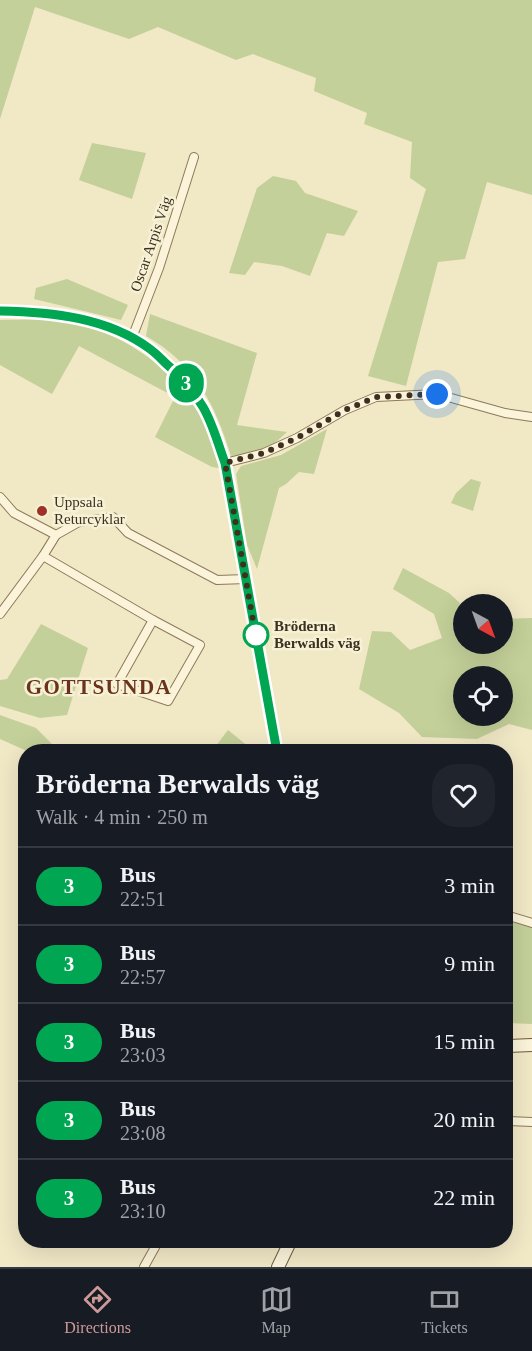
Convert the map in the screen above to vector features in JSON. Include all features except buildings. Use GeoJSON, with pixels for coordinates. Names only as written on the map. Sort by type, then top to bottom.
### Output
{"type":"FeatureCollection","features":[{"type":"Feature","properties":{"kind":"street","name":"Oscar Arpis Väg"},"geometry":{"type":"LineString","coordinates":[[132,338],[159,268],[194,157]]}},
{"type":"Feature","properties":{"kind":"street"},"geometry":{"type":"LineString","coordinates":[[0,311],[29,311],[71,316],[97,323],[132,338],[150,349],[194,392],[213,428],[225,463],[277,744]]}},
{"type":"Feature","properties":{"kind":"street"},"geometry":{"type":"LineString","coordinates":[[225,463],[264,453],[297,438],[345,410],[376,397],[437,394],[532,417]]}},
{"type":"Feature","properties":{"kind":"street"},"geometry":{"type":"LineString","coordinates":[[0,497],[14,513],[56,535]]}},
{"type":"Feature","properties":{"kind":"street"},"geometry":{"type":"LineString","coordinates":[[0,614],[56,535],[79,522],[113,517],[128,533],[218,580],[246,579]]}},
{"type":"Feature","properties":{"kind":"street"},"geometry":{"type":"LineString","coordinates":[[43,556],[200,645],[168,701],[117,684],[153,620]]}},
{"type":"Feature","properties":{"kind":"street"},"geometry":{"type":"LineString","coordinates":[[513,917],[532,922]]}},
{"type":"Feature","properties":{"kind":"street"},"geometry":{"type":"LineString","coordinates":[[513,1046],[532,1045]]}},
{"type":"Feature","properties":{"kind":"street"},"geometry":{"type":"LineString","coordinates":[[513,1121],[532,1122]]}},
{"type":"Feature","properties":{"kind":"street"},"geometry":{"type":"LineString","coordinates":[[144,1267],[155,1248]]}},
{"type":"Feature","properties":{"kind":"street"},"geometry":{"type":"LineString","coordinates":[[278,1267],[287,1248]]}},
{"type":"Feature","properties":{"kind":"green space"},"geometry":{"type":"Polygon","coordinates":[[[0,0],[532,0],[532,195],[487,182],[465,259],[438,262],[406,386],[368,376],[426,189],[410,178],[412,142],[364,124],[367,113],[314,91],[316,78],[253,54],[236,60],[158,27],[129,39],[35,7],[0,119],[0,0]]]}},
{"type":"Feature","properties":{"kind":"green space"},"geometry":{"type":"Polygon","coordinates":[[[92,143],[146,153],[132,199],[79,180],[92,143]]]}},
{"type":"Feature","properties":{"kind":"green space"},"geometry":{"type":"Polygon","coordinates":[[[273,176],[296,181],[305,193],[358,211],[344,236],[327,233],[310,276],[282,266],[254,262],[245,275],[229,273],[257,188],[273,176]]]}},
{"type":"Feature","properties":{"kind":"green space"},"geometry":{"type":"Polygon","coordinates":[[[67,279],[128,305],[121,320],[34,299],[36,288],[67,279]]]}},
{"type":"Feature","properties":{"kind":"green space"},"geometry":{"type":"Polygon","coordinates":[[[150,314],[257,353],[237,425],[287,432],[264,453],[231,456],[218,419],[201,387],[178,359],[146,336],[150,314]]]}},
{"type":"Feature","properties":{"kind":"green space"},"geometry":{"type":"Polygon","coordinates":[[[0,320],[49,320],[85,326],[123,341],[141,352],[158,365],[187,395],[207,432],[219,468],[212,467],[155,437],[175,397],[79,346],[52,394],[0,365],[0,320]]]}},
{"type":"Feature","properties":{"kind":"green space"},"geometry":{"type":"Polygon","coordinates":[[[327,429],[314,474],[299,472],[279,488],[257,569],[247,545],[236,474],[241,466],[281,455],[327,429]]]}},
{"type":"Feature","properties":{"kind":"green space"},"geometry":{"type":"Polygon","coordinates":[[[471,479],[481,482],[473,511],[451,503],[456,493],[471,479]]]}},
{"type":"Feature","properties":{"kind":"green space"},"geometry":{"type":"Polygon","coordinates":[[[403,568],[453,597],[453,654],[513,654],[513,619],[532,618],[532,730],[513,725],[513,666],[453,666],[453,726],[505,726],[477,739],[422,737],[399,713],[359,689],[372,631],[391,632],[410,650],[442,638],[434,614],[393,589],[403,568]]]}},
{"type":"Feature","properties":{"kind":"green space"},"geometry":{"type":"Polygon","coordinates":[[[41,624],[88,648],[67,715],[40,718],[0,706],[0,680],[7,679],[41,624]]]}},
{"type":"Feature","properties":{"kind":"green space"},"geometry":{"type":"Polygon","coordinates":[[[0,715],[36,728],[52,744],[18,744],[18,747],[0,739],[0,715]]]}},
{"type":"Feature","properties":{"kind":"green space"},"geometry":{"type":"Polygon","coordinates":[[[228,730],[245,744],[217,744],[228,730]]]}},
{"type":"Feature","properties":{"kind":"green space"},"geometry":{"type":"Polygon","coordinates":[[[513,919],[532,924],[532,1024],[513,1023],[513,919]]]}},
{"type":"Feature","properties":{"kind":"bus line","name":"3"},"geometry":{"type":"LineString","coordinates":[[0,311],[29,311],[71,316],[121,333],[150,349],[194,392],[213,428],[225,463],[276,744]]}},
{"type":"Feature","properties":{"kind":"place","name":"Uppsala Returcyklar"},"geometry":{"type":"Point","coordinates":[42,511]}},
{"type":"Feature","properties":{"kind":"place","name":"Bröderna Berwalds väg"},"geometry":{"type":"Point","coordinates":[256,635]}},
{"type":"Feature","properties":{"kind":"district","name":"GOTTSUNDA"},"geometry":{"type":"Point","coordinates":[99,687]}},
{"type":"Feature","properties":{"kind":"route"},"geometry":{"type":"LineString","coordinates":[[256,635],[256,637],[225,463],[264,453],[297,438],[345,410],[376,397],[437,394]]}}]}
